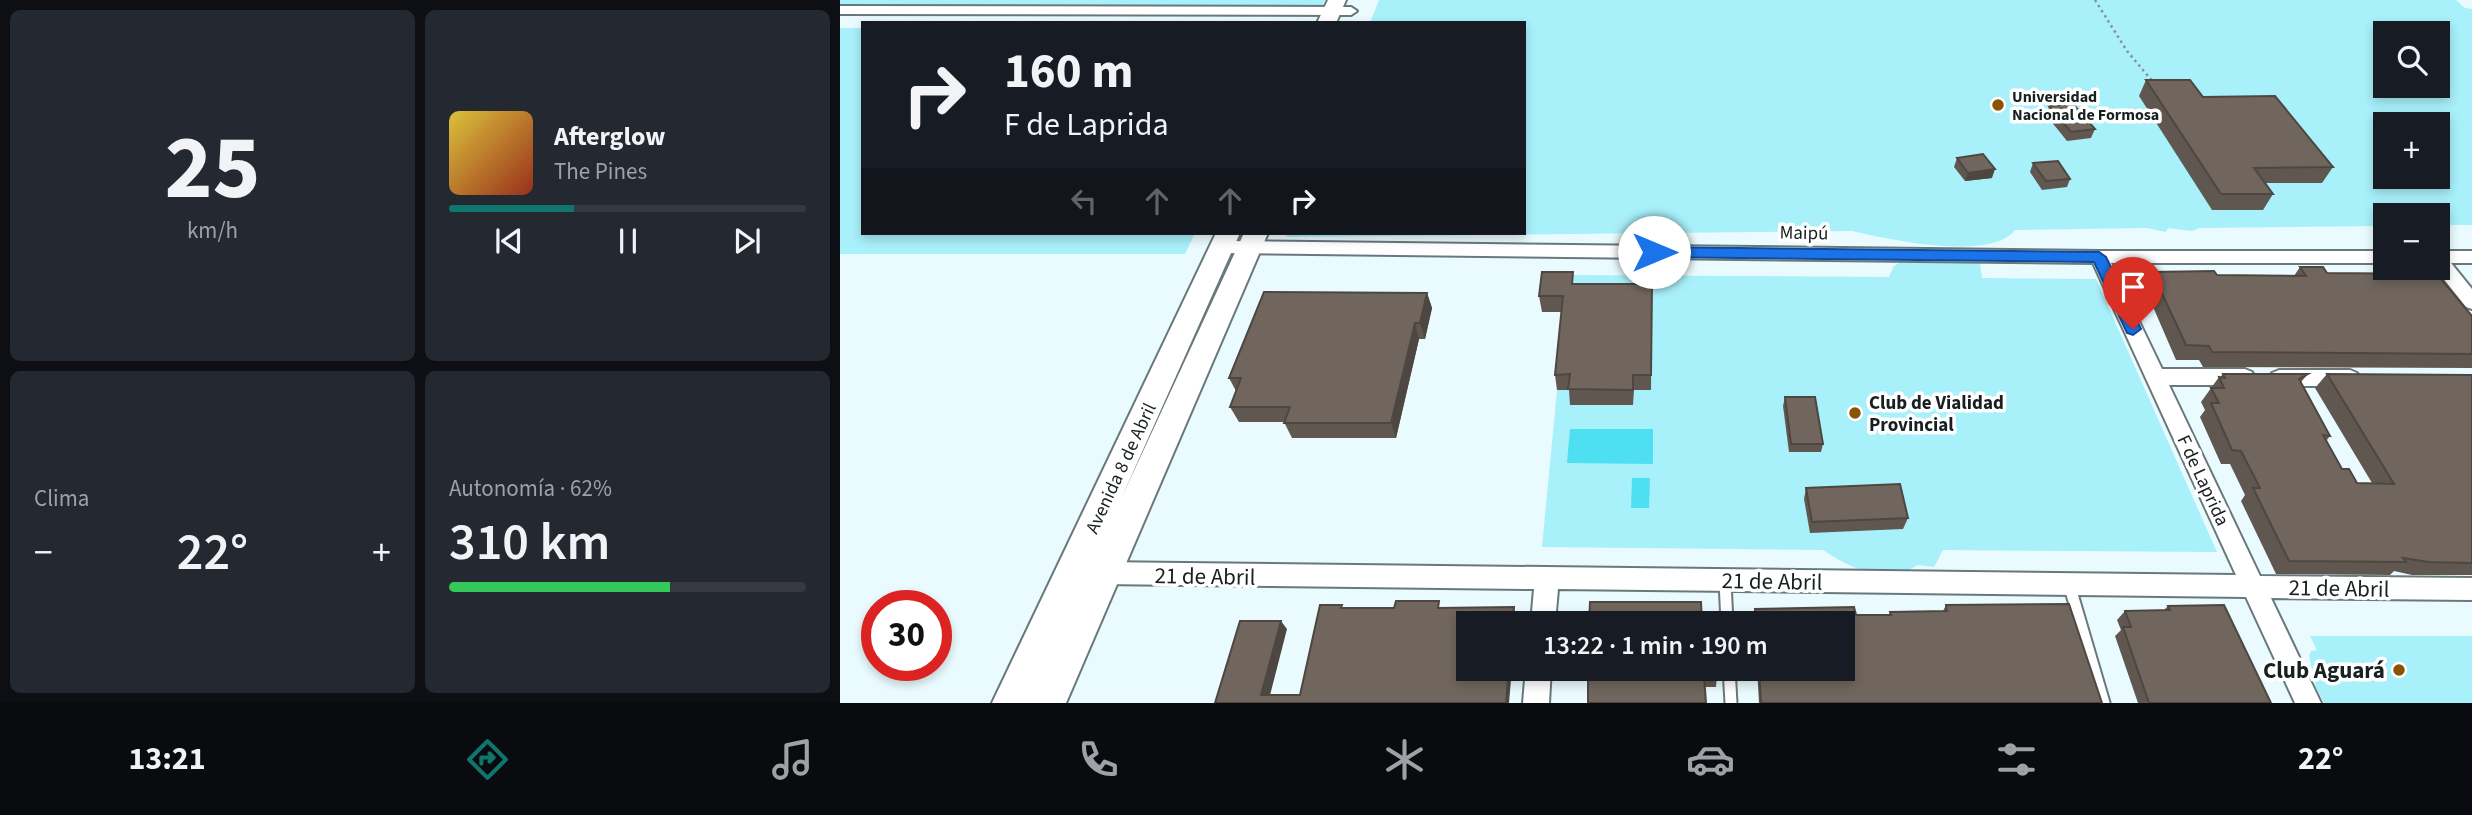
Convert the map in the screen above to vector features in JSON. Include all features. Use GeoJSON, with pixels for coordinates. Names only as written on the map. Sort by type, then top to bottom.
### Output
{"type":"FeatureCollection","features":[{"type":"Feature","properties":{"kind":"main road","name":"Avenida 8 de Abril"},"geometry":{"type":"LineString","coordinates":[[1012,703],[1072,572],[1239,240]]}},
{"type":"Feature","properties":{"kind":"main road","name":"Avenida 8 de Abril"},"geometry":{"type":"LineString","coordinates":[[1048,703],[1106,574],[1239,240]]}},
{"type":"Feature","properties":{"kind":"street"},"geometry":{"type":"LineString","coordinates":[[840,10],[1341,11]]}},
{"type":"Feature","properties":{"kind":"street","name":"Maipú"},"geometry":{"type":"LineString","coordinates":[[1239,240],[2099,257],[2373,257]]}},
{"type":"Feature","properties":{"kind":"street","name":"F de Laprida"},"geometry":{"type":"LineString","coordinates":[[2099,257],[2308,703]]}},
{"type":"Feature","properties":{"kind":"street"},"geometry":{"type":"LineString","coordinates":[[2450,258],[2472,257]]}},
{"type":"Feature","properties":{"kind":"street"},"geometry":{"type":"LineString","coordinates":[[2450,274],[2472,302]]}},
{"type":"Feature","properties":{"kind":"street"},"geometry":{"type":"LineString","coordinates":[[2155,377],[2374,378]]}},
{"type":"Feature","properties":{"kind":"street","name":"21 de Abril"},"geometry":{"type":"LineString","coordinates":[[1072,572],[2472,589]]}},
{"type":"Feature","properties":{"kind":"street"},"geometry":{"type":"LineString","coordinates":[[1544,611],[1547,579]]}},
{"type":"Feature","properties":{"kind":"street"},"geometry":{"type":"LineString","coordinates":[[1536,703],[1538,681]]}},
{"type":"Feature","properties":{"kind":"lane"},"geometry":{"type":"LineString","coordinates":[[1724,580],[1726,611]]}},
{"type":"Feature","properties":{"kind":"lane"},"geometry":{"type":"LineString","coordinates":[[2069,584],[2104,703]]}},
{"type":"Feature","properties":{"kind":"lane"},"geometry":{"type":"LineString","coordinates":[[1730,681],[1731,703]]}},
{"type":"Feature","properties":{"kind":"path"},"geometry":{"type":"LineString","coordinates":[[2095,0],[2121,43],[2141,71],[2151,76],[2156,87]]}},
{"type":"Feature","properties":{"kind":"shaded area"},"geometry":{"type":"Polygon","coordinates":[[[840,0],[1325,0],[1322,6],[840,5],[840,0]]]}},
{"type":"Feature","properties":{"kind":"shaded area","name":"Universidad Nacional de Formosa"},"geometry":{"type":"Polygon","coordinates":[[[1379,0],[2456,0],[2465,8],[2472,9],[2472,225],[2450,225],[2450,203],[2373,203],[2373,226],[2199,228],[2192,231],[2168,228],[2166,232],[2147,228],[2015,230],[2002,240],[1984,245],[1962,246],[1937,246],[1852,231],[1526,234],[1526,21],[1371,21],[1379,0]]]}},
{"type":"Feature","properties":{"kind":"shaded area"},"geometry":{"type":"Polygon","coordinates":[[[840,28],[861,28],[861,235],[1194,235],[1185,254],[840,254],[840,28]]]}},
{"type":"Feature","properties":{"kind":"shaded area","name":"Universidad Nacional de Formosa"},"geometry":{"type":"Polygon","coordinates":[[[1287,235],[1475,235],[1286,237],[1287,235]]]}},
{"type":"Feature","properties":{"kind":"shaded area","name":"Club de Vialidad Provincial"},"geometry":{"type":"Polygon","coordinates":[[[1903,261],[1972,261],[1980,264],[1982,278],[2096,279],[2217,552],[1943,550],[1934,567],[1918,565],[1899,575],[1886,577],[1854,567],[1824,550],[1542,547],[1568,275],[1889,277],[1894,266],[1903,261]]]}},
{"type":"Feature","properties":{"kind":"shaded area"},"geometry":{"type":"Polygon","coordinates":[[[1570,429],[1653,429],[1653,464],[1567,463],[1570,429]]]}},
{"type":"Feature","properties":{"kind":"shaded area"},"geometry":{"type":"Polygon","coordinates":[[[1632,478],[1650,478],[1649,508],[1631,508],[1632,478]]]}},
{"type":"Feature","properties":{"kind":"shaded area","name":"Club Aguará"},"geometry":{"type":"Polygon","coordinates":[[[2310,636],[2472,636],[2472,703],[2324,703],[2316,687],[2309,655],[2311,651],[2317,650],[2310,636]]]}},
{"type":"Feature","properties":{"kind":"building"},"geometry":{"type":"Polygon","coordinates":[[[2146,80],[2190,80],[2203,97],[2275,96],[2333,167],[2254,168],[2273,194],[2221,194],[2146,80]]]}},
{"type":"Feature","properties":{"kind":"building"},"geometry":{"type":"Polygon","coordinates":[[[2073,104],[2095,129],[2071,132],[2049,106],[2073,104]]]}},
{"type":"Feature","properties":{"kind":"building"},"geometry":{"type":"Polygon","coordinates":[[[1983,154],[1995,169],[1968,173],[1957,158],[1983,154]]]}},
{"type":"Feature","properties":{"kind":"building"},"geometry":{"type":"Polygon","coordinates":[[[2058,161],[2070,179],[2046,181],[2033,163],[2058,161]]]}},
{"type":"Feature","properties":{"kind":"building"},"geometry":{"type":"Polygon","coordinates":[[[2300,267],[2323,267],[2327,273],[2373,273],[2373,280],[2442,280],[2472,316],[2472,354],[2212,352],[2209,346],[2186,345],[2152,272],[2214,271],[2217,275],[2306,276],[2300,267]]]}},
{"type":"Feature","properties":{"kind":"building"},"geometry":{"type":"Polygon","coordinates":[[[1542,272],[1573,272],[1572,284],[1652,284],[1651,375],[1633,375],[1633,390],[1568,389],[1570,374],[1555,375],[1563,296],[1539,296],[1542,272]]]}},
{"type":"Feature","properties":{"kind":"building"},"geometry":{"type":"Polygon","coordinates":[[[1264,292],[1427,293],[1420,323],[1415,323],[1391,423],[1284,423],[1290,407],[1230,407],[1241,378],[1229,378],[1264,292]]]}},
{"type":"Feature","properties":{"kind":"building"},"geometry":{"type":"Polygon","coordinates":[[[2223,374],[2308,374],[2299,379],[2330,436],[2323,435],[2342,469],[2349,469],[2357,483],[2394,484],[2327,374],[2472,375],[2472,563],[2428,562],[2403,558],[2406,562],[2289,561],[2253,488],[2260,488],[2241,451],[2232,450],[2211,403],[2219,403],[2211,388],[2224,388],[2219,377],[2225,378],[2223,374]]]}},
{"type":"Feature","properties":{"kind":"building"},"geometry":{"type":"Polygon","coordinates":[[[1785,397],[1815,397],[1823,444],[1791,444],[1785,397]]]}},
{"type":"Feature","properties":{"kind":"building"},"geometry":{"type":"Polygon","coordinates":[[[1900,484],[1908,518],[1812,522],[1806,488],[1900,484]]]}},
{"type":"Feature","properties":{"kind":"building"},"geometry":{"type":"Polygon","coordinates":[[[1396,601],[1439,601],[1438,608],[1514,607],[1514,611],[1456,611],[1456,681],[1508,681],[1506,703],[1215,703],[1240,621],[1281,621],[1261,695],[1300,695],[1320,605],[1342,605],[1341,608],[1394,608],[1396,601]]]}},
{"type":"Feature","properties":{"kind":"building"},"geometry":{"type":"Polygon","coordinates":[[[1590,602],[1701,602],[1701,611],[1590,611],[1590,602]]]}},
{"type":"Feature","properties":{"kind":"building"},"geometry":{"type":"Polygon","coordinates":[[[2069,604],[2102,703],[1761,703],[1760,681],[1855,681],[1855,611],[1856,615],[1891,615],[1890,612],[1947,611],[1946,605],[2069,604]]]}},
{"type":"Feature","properties":{"kind":"building"},"geometry":{"type":"Polygon","coordinates":[[[2224,605],[2271,703],[2149,703],[2123,627],[2131,627],[2125,611],[2170,610],[2168,606],[2224,605]]]}},
{"type":"Feature","properties":{"kind":"building"},"geometry":{"type":"Polygon","coordinates":[[[1854,607],[1855,611],[1755,609],[1854,607]]]}},
{"type":"Feature","properties":{"kind":"building"},"geometry":{"type":"Polygon","coordinates":[[[1588,681],[1704,681],[1706,703],[1588,703],[1588,681]]]}},
{"type":"Feature","properties":{"kind":"place","name":"Universidad Nacional de Formosa"},"geometry":{"type":"Point","coordinates":[1998,105]}},
{"type":"Feature","properties":{"kind":"place","name":"Club de Vialidad Provincial"},"geometry":{"type":"Point","coordinates":[1855,413]}},
{"type":"Feature","properties":{"kind":"place","name":"Club Aguará"},"geometry":{"type":"Point","coordinates":[2399,670]}},
{"type":"Feature","properties":{"kind":"route"},"geometry":{"type":"LineString","coordinates":[[1654,252],[2099,257],[2133,329]]}}]}
